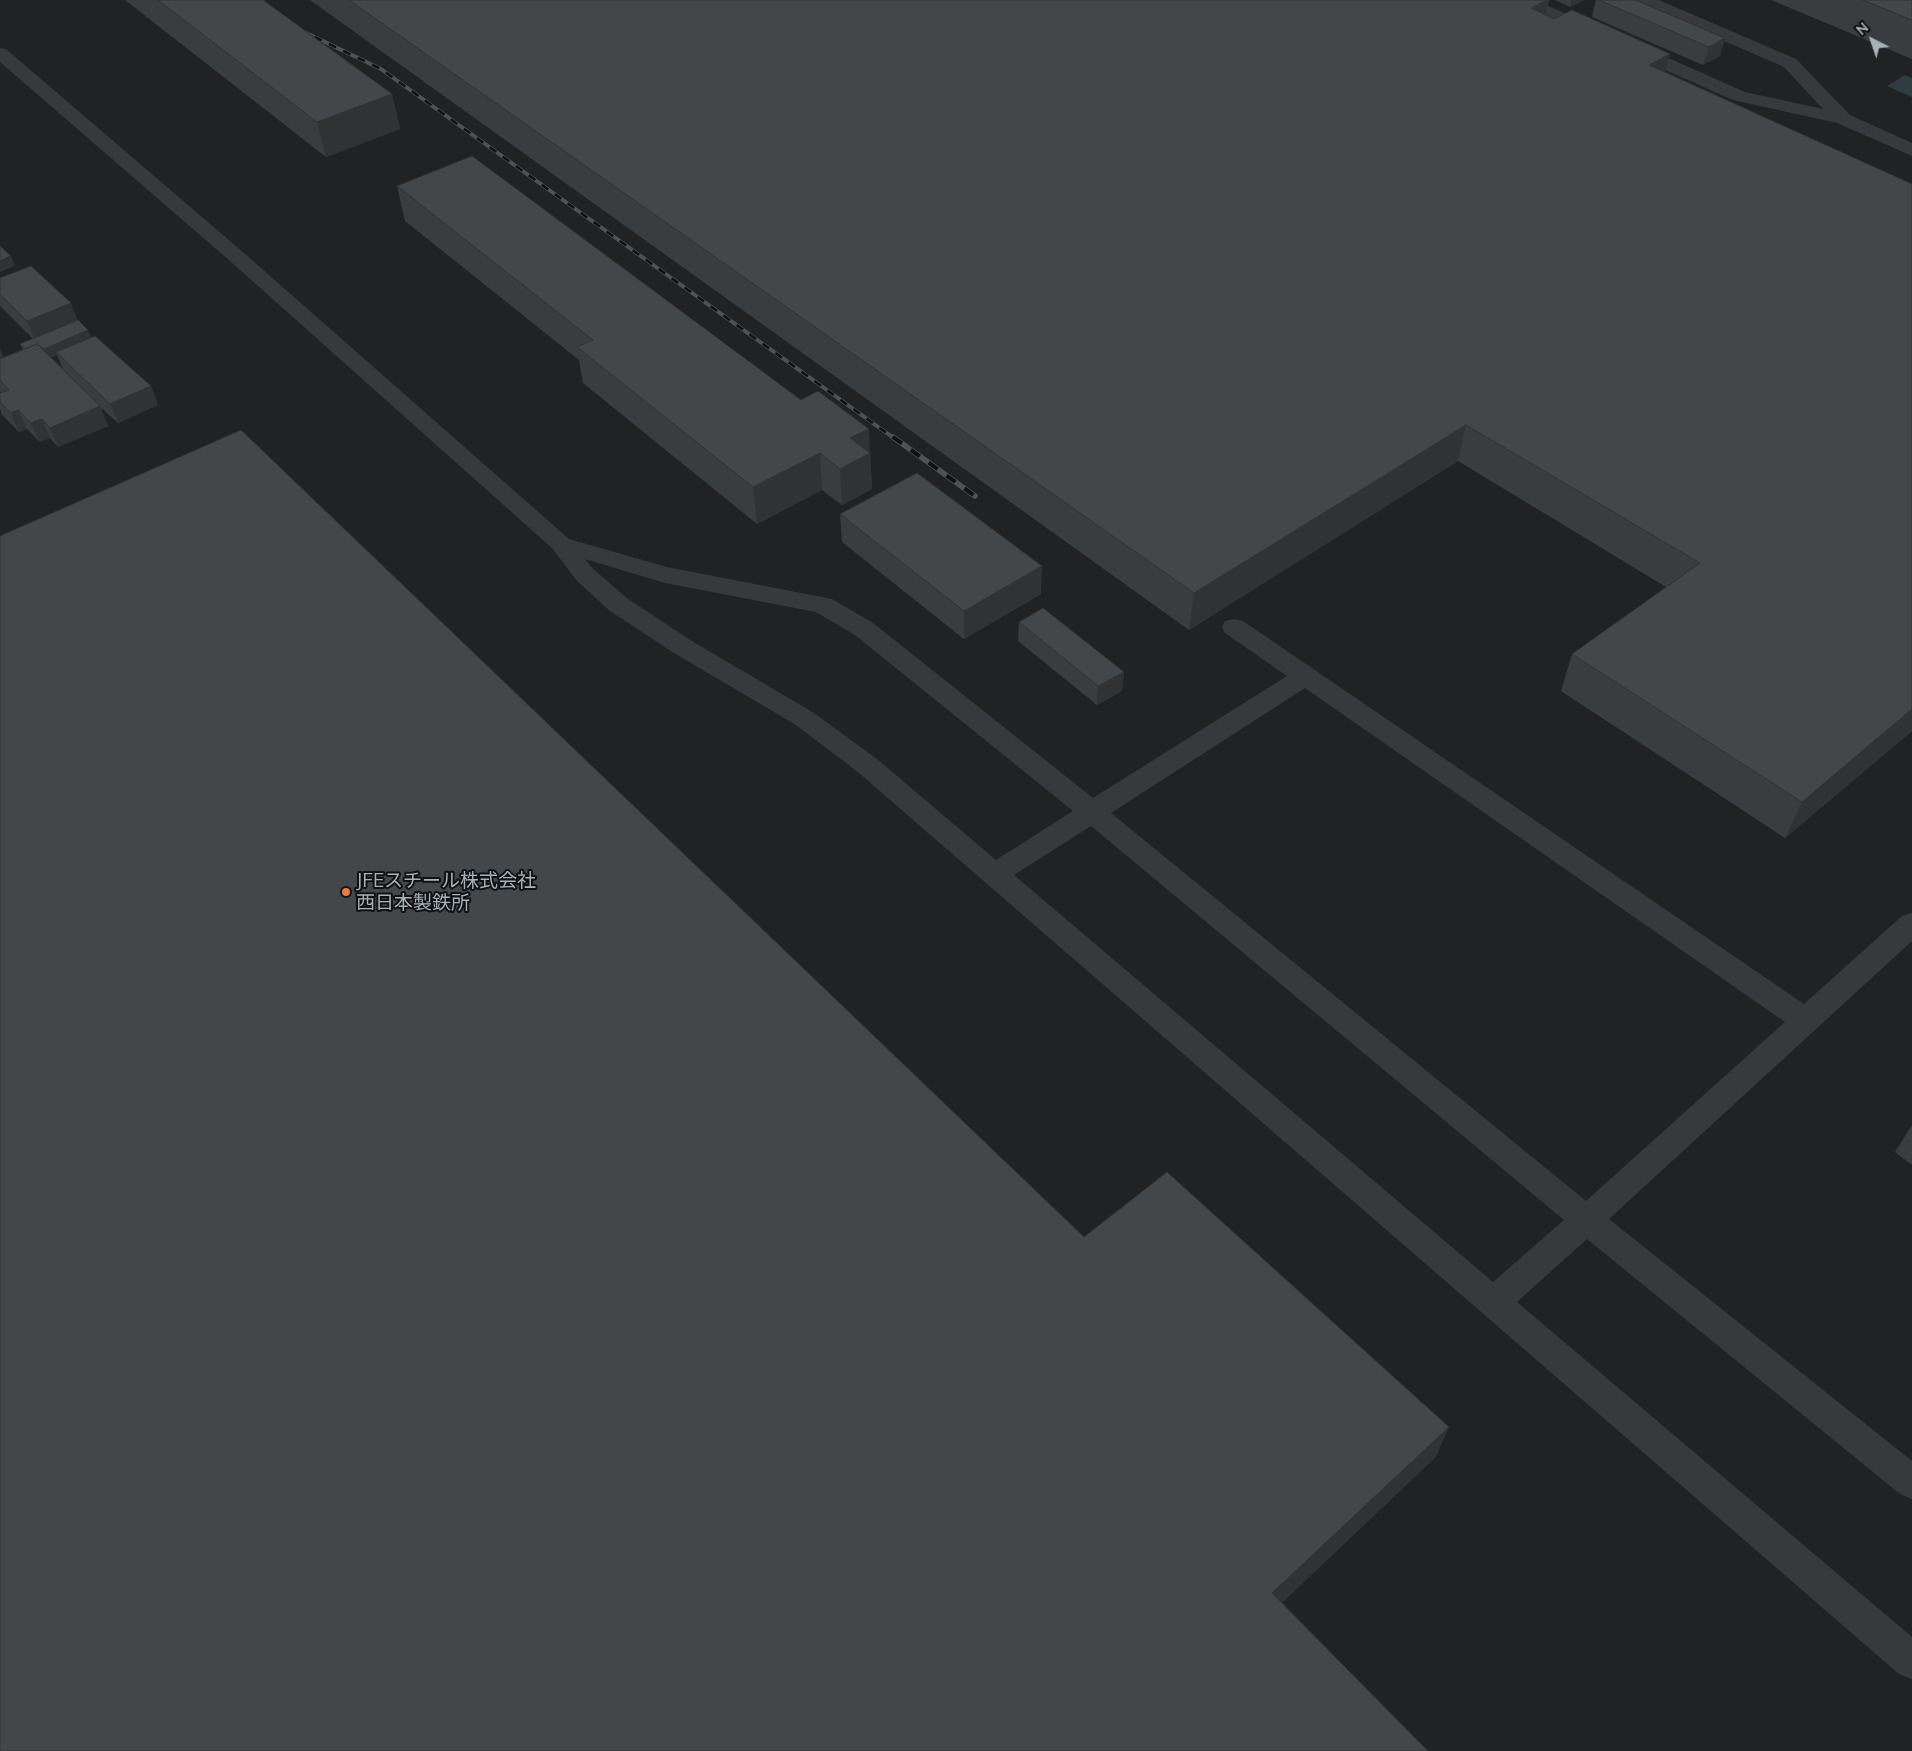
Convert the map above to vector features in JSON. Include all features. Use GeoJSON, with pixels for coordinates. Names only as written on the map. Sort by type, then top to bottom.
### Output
{"type":"FeatureCollection","features":[{"type":"Feature","properties":{"kind":"lane"},"geometry":{"type":"LineString","coordinates":[[1520,0],[1739,96],[1843,120],[1912,150]]}},
{"type":"Feature","properties":{"kind":"lane"},"geometry":{"type":"LineString","coordinates":[[1645,0],[1790,64],[1843,120]]}},
{"type":"Feature","properties":{"kind":"lane"},"geometry":{"type":"LineString","coordinates":[[1,55],[244,264],[561,544],[584,574],[619,605],[683,647],[805,719],[868,766],[1912,1661]]}},
{"type":"Feature","properties":{"kind":"lane"},"geometry":{"type":"LineString","coordinates":[[561,544],[665,576],[823,605],[864,629],[1092,812],[1588,1220],[1912,1482]]}},
{"type":"Feature","properties":{"kind":"lane"},"geometry":{"type":"LineString","coordinates":[[1234,627],[1805,1020]]}},
{"type":"Feature","properties":{"kind":"lane"},"geometry":{"type":"LineString","coordinates":[[995,874],[1305,676]]}},
{"type":"Feature","properties":{"kind":"lane"},"geometry":{"type":"LineString","coordinates":[[1493,1302],[1588,1220],[1912,924]]}},
{"type":"Feature","properties":{"kind":"shaded area"},"geometry":{"type":"Polygon","coordinates":[[[0,0],[1912,0],[1912,1751],[0,1751],[0,0]]]}},
{"type":"Feature","properties":{"kind":"shaded area"},"geometry":{"type":"Polygon","coordinates":[[[1905,75],[1912,78],[1912,97],[1887,86],[1905,75]]]}},
{"type":"Feature","properties":{"kind":"building"},"geometry":{"type":"Polygon","coordinates":[[[158,0],[263,0],[392,94],[317,122],[158,0]]]}},
{"type":"Feature","properties":{"kind":"building"},"geometry":{"type":"Polygon","coordinates":[[[349,0],[1547,0],[1531,8],[1554,19],[1572,10],[1670,54],[1649,65],[1912,184],[1912,709],[1802,802],[1572,654],[1700,563],[1466,425],[1194,593],[349,0]]]}},
{"type":"Feature","properties":{"kind":"building"},"geometry":{"type":"Polygon","coordinates":[[[1599,0],[1635,0],[1725,38],[1709,47],[1599,0]]]}},
{"type":"Feature","properties":{"kind":"building"},"geometry":{"type":"Polygon","coordinates":[[[1863,0],[1912,0],[1912,20],[1863,0]]]}},
{"type":"Feature","properties":{"kind":"building"},"geometry":{"type":"Polygon","coordinates":[[[472,156],[801,400],[818,391],[869,429],[850,438],[870,453],[840,469],[820,453],[753,487],[577,347],[593,340],[397,186],[472,156]]]}},
{"type":"Feature","properties":{"kind":"building"},"geometry":{"type":"Polygon","coordinates":[[[0,246],[11,256],[0,261],[0,246]]]}},
{"type":"Feature","properties":{"kind":"building"},"geometry":{"type":"Polygon","coordinates":[[[31,266],[71,303],[27,321],[0,294],[0,278],[31,266]]]}},
{"type":"Feature","properties":{"kind":"building"},"geometry":{"type":"Polygon","coordinates":[[[78,320],[88,330],[44,349],[37,344],[25,349],[20,344],[78,320]]]}},
{"type":"Feature","properties":{"kind":"building"},"geometry":{"type":"Polygon","coordinates":[[[95,336],[151,386],[110,404],[56,352],[95,336]]]}},
{"type":"Feature","properties":{"kind":"building"},"geometry":{"type":"Polygon","coordinates":[[[37,344],[100,406],[50,428],[42,419],[31,423],[18,410],[11,413],[0,402],[0,393],[9,390],[0,380],[0,359],[37,344]]]}},
{"type":"Feature","properties":{"kind":"building","name":"JFEスチール株式会社 西日本製鉄所"},"geometry":{"type":"Polygon","coordinates":[[[241,430],[1084,1237],[1167,1172],[1449,1427],[1272,1593],[1428,1751],[0,1751],[0,536],[241,430]]]}},
{"type":"Feature","properties":{"kind":"building"},"geometry":{"type":"Polygon","coordinates":[[[917,473],[1042,566],[964,611],[840,514],[917,473]]]}},
{"type":"Feature","properties":{"kind":"building"},"geometry":{"type":"Polygon","coordinates":[[[1043,608],[1124,672],[1098,686],[1019,622],[1043,608]]]}},
{"type":"Feature","properties":{"kind":"railway"},"geometry":{"type":"LineString","coordinates":[[300,30],[381,69],[895,439]]}},
{"type":"Feature","properties":{"kind":"railway"},"geometry":{"type":"LineString","coordinates":[[893,437],[975,496]]}},
{"type":"Feature","properties":{"kind":"place","name":"JFEスチール株式会社 西日本製鉄所"},"geometry":{"type":"Point","coordinates":[346,892]}}]}
